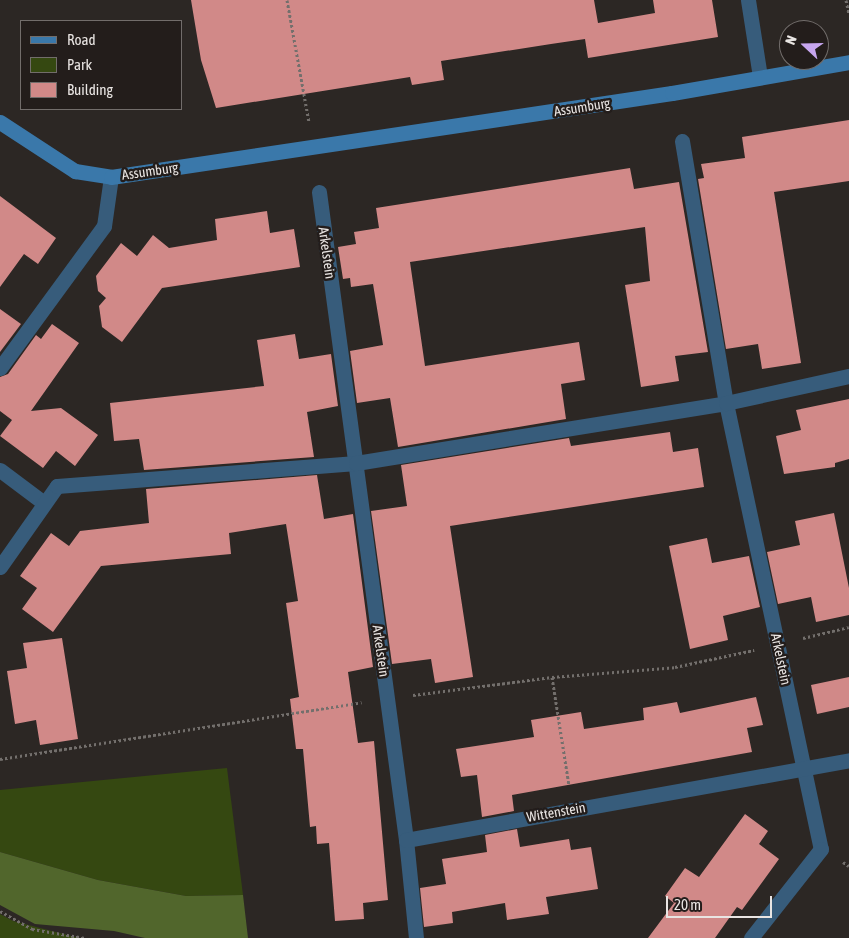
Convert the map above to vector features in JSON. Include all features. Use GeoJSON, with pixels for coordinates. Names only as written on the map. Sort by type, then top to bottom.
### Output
{"type":"FeatureCollection","features":[{"type":"Feature","properties":{"kind":"street"},"geometry":{"type":"LineString","coordinates":[[748,0],[760,77]]}},
{"type":"Feature","properties":{"kind":"street","name":"Assumburg"},"geometry":{"type":"LineString","coordinates":[[0,122],[75,171],[111,177],[314,148],[849,62]]}},
{"type":"Feature","properties":{"kind":"street","name":"Arkelstein"},"geometry":{"type":"LineString","coordinates":[[682,141],[726,403],[805,769]]}},
{"type":"Feature","properties":{"kind":"street"},"geometry":{"type":"LineString","coordinates":[[0,368],[104,226],[111,177]]}},
{"type":"Feature","properties":{"kind":"street","name":"Arkelstein"},"geometry":{"type":"LineString","coordinates":[[319,192],[406,840]]}},
{"type":"Feature","properties":{"kind":"street"},"geometry":{"type":"LineString","coordinates":[[0,567],[57,486],[356,463],[726,403],[849,376]]}},
{"type":"Feature","properties":{"kind":"street"},"geometry":{"type":"LineString","coordinates":[[0,470],[44,503]]}},
{"type":"Feature","properties":{"kind":"street","name":"Wittenstein"},"geometry":{"type":"LineString","coordinates":[[406,840],[574,808],[849,760]]}},
{"type":"Feature","properties":{"kind":"street"},"geometry":{"type":"LineString","coordinates":[[751,938],[821,849],[805,769]]}},
{"type":"Feature","properties":{"kind":"street"},"geometry":{"type":"LineString","coordinates":[[406,840],[416,938]]}},
{"type":"Feature","properties":{"kind":"path"},"geometry":{"type":"LineString","coordinates":[[288,0],[314,148]]}},
{"type":"Feature","properties":{"kind":"path"},"geometry":{"type":"LineString","coordinates":[[846,0],[849,14]]}},
{"type":"Feature","properties":{"kind":"path"},"geometry":{"type":"LineString","coordinates":[[0,759],[388,698],[552,677],[675,667],[778,645],[849,626]]}},
{"type":"Feature","properties":{"kind":"path"},"geometry":{"type":"LineString","coordinates":[[552,677],[574,808]]}},
{"type":"Feature","properties":{"kind":"path"},"geometry":{"type":"LineString","coordinates":[[0,911],[32,929],[85,938]]}},
{"type":"Feature","properties":{"kind":"green space"},"geometry":{"type":"Polygon","coordinates":[[[227,768],[243,895],[186,896],[98,880],[0,852],[0,790],[227,768]]]}},
{"type":"Feature","properties":{"kind":"green space"},"geometry":{"type":"Polygon","coordinates":[[[0,852],[98,880],[186,896],[243,895],[248,938],[145,938],[114,931],[35,924],[0,905],[0,852]]]}},
{"type":"Feature","properties":{"kind":"green space"},"geometry":{"type":"Polygon","coordinates":[[[0,914],[13,921],[79,938],[0,938],[0,914]]]}},
{"type":"Feature","properties":{"kind":"building"},"geometry":{"type":"Polygon","coordinates":[[[191,0],[594,0],[598,23],[655,13],[653,0],[712,0],[718,37],[588,58],[585,39],[441,61],[444,80],[412,85],[410,77],[216,108],[201,60],[191,0]]]}},
{"type":"Feature","properties":{"kind":"building"},"geometry":{"type":"Polygon","coordinates":[[[849,120],[849,181],[774,192],[801,363],[762,369],[758,344],[726,349],[698,179],[704,178],[701,164],[745,158],[742,137],[849,120]]]}},
{"type":"Feature","properties":{"kind":"building"},"geometry":{"type":"Polygon","coordinates":[[[630,168],[634,189],[679,182],[708,352],[675,356],[679,381],[641,387],[625,285],[650,281],[645,227],[410,262],[425,366],[579,342],[585,380],[561,384],[566,419],[398,447],[390,398],[357,403],[350,351],[383,345],[373,284],[351,287],[350,278],[343,279],[338,247],[356,244],[354,232],[379,228],[376,208],[630,168]]]}},
{"type":"Feature","properties":{"kind":"building"},"geometry":{"type":"Polygon","coordinates":[[[0,196],[56,238],[38,264],[24,254],[0,287],[0,196]]]}},
{"type":"Feature","properties":{"kind":"building"},"geometry":{"type":"Polygon","coordinates":[[[267,211],[270,233],[294,229],[300,267],[162,288],[122,342],[102,327],[99,306],[106,298],[98,291],[96,276],[121,243],[137,256],[153,235],[169,248],[217,240],[215,219],[267,211]]]}},
{"type":"Feature","properties":{"kind":"building"},"geometry":{"type":"Polygon","coordinates":[[[0,309],[21,324],[0,352],[0,309]]]}},
{"type":"Feature","properties":{"kind":"building"},"geometry":{"type":"Polygon","coordinates":[[[52,324],[79,343],[31,411],[61,408],[98,435],[75,466],[56,451],[43,468],[0,436],[12,420],[0,411],[0,377],[8,374],[36,335],[41,339],[52,324]]]}},
{"type":"Feature","properties":{"kind":"building"},"geometry":{"type":"Polygon","coordinates":[[[295,334],[299,359],[331,354],[338,406],[307,412],[314,457],[144,470],[139,439],[114,441],[110,403],[264,386],[257,340],[295,334]]]}},
{"type":"Feature","properties":{"kind":"building"},"geometry":{"type":"Polygon","coordinates":[[[849,399],[849,459],[835,463],[835,467],[784,474],[776,436],[801,430],[796,410],[849,399]]]}},
{"type":"Feature","properties":{"kind":"building"},"geometry":{"type":"Polygon","coordinates":[[[670,432],[673,452],[698,448],[704,487],[450,526],[473,677],[435,683],[431,659],[392,664],[371,511],[407,506],[401,465],[569,438],[571,446],[670,432]]]}},
{"type":"Feature","properties":{"kind":"building"},"geometry":{"type":"Polygon","coordinates":[[[317,475],[324,519],[353,514],[373,667],[348,672],[358,743],[374,741],[388,900],[363,903],[364,919],[335,921],[329,843],[317,844],[316,826],[310,827],[303,749],[296,749],[290,699],[299,697],[286,603],[298,601],[286,524],[229,533],[231,554],[101,566],[53,632],[22,609],[37,588],[20,576],[51,533],[69,546],[80,531],[149,523],[146,489],[317,475]]]}},
{"type":"Feature","properties":{"kind":"building"},"geometry":{"type":"Polygon","coordinates":[[[834,513],[849,588],[849,615],[816,622],[811,597],[778,604],[767,552],[800,545],[795,521],[834,513]]]}},
{"type":"Feature","properties":{"kind":"building"},"geometry":{"type":"Polygon","coordinates":[[[707,538],[712,563],[749,556],[760,607],[723,616],[728,640],[690,649],[669,546],[707,538]]]}},
{"type":"Feature","properties":{"kind":"building"},"geometry":{"type":"Polygon","coordinates":[[[62,638],[78,739],[40,745],[36,720],[15,724],[7,671],[27,668],[23,643],[62,638]]]}},
{"type":"Feature","properties":{"kind":"building"},"geometry":{"type":"Polygon","coordinates":[[[849,677],[849,707],[817,714],[811,685],[849,677]]]}},
{"type":"Feature","properties":{"kind":"building"},"geometry":{"type":"Polygon","coordinates":[[[756,697],[763,725],[747,728],[752,752],[512,795],[514,811],[482,817],[477,775],[461,777],[456,749],[534,737],[531,720],[581,712],[584,729],[644,720],[643,708],[677,702],[680,713],[756,697]]]}},
{"type":"Feature","properties":{"kind":"building"},"geometry":{"type":"Polygon","coordinates":[[[745,814],[768,831],[759,844],[779,859],[742,910],[737,907],[715,938],[648,938],[674,903],[665,896],[685,868],[699,877],[745,814]]]}},
{"type":"Feature","properties":{"kind":"building"},"geometry":{"type":"Polygon","coordinates":[[[517,829],[520,847],[569,839],[571,850],[591,847],[598,889],[546,897],[549,914],[507,920],[505,903],[452,912],[453,923],[424,927],[420,888],[446,884],[442,859],[487,852],[485,835],[517,829]]]}}]}
